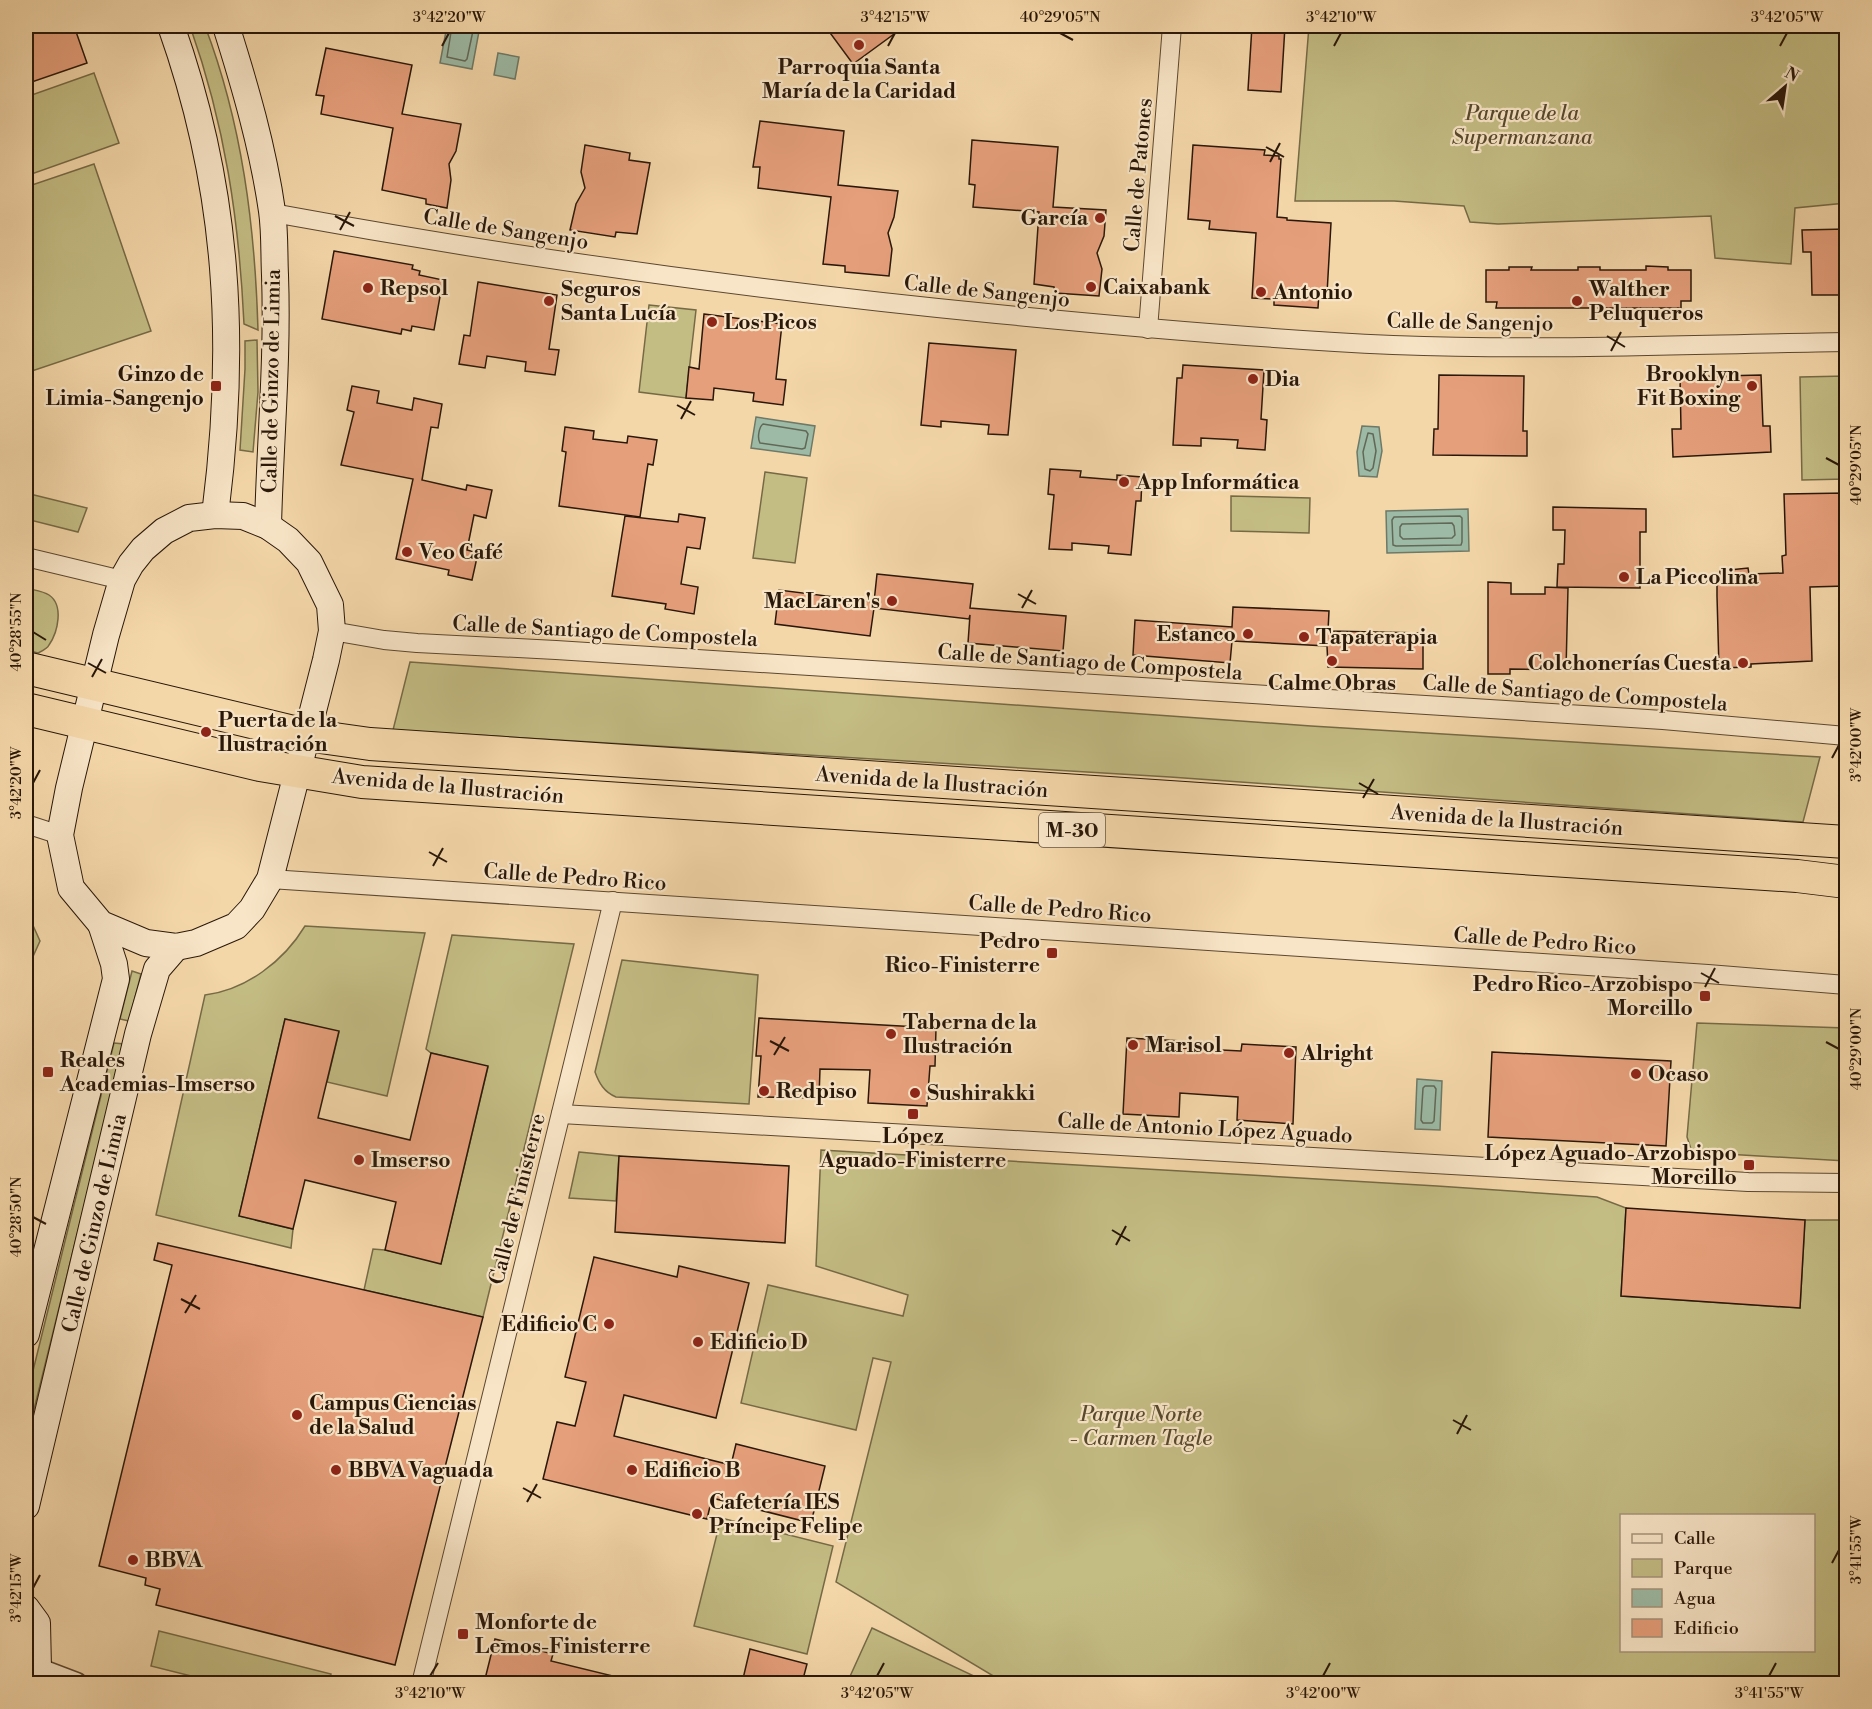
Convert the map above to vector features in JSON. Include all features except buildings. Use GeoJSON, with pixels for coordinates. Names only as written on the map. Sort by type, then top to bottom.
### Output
{"type":"FeatureCollection","features":[{"type":"Feature","properties":{"kind":"highway","name":"Avenida de la Ilustración"},"geometry":{"type":"LineString","coordinates":[[26,668],[306,735],[399,746],[1846,842]]}},
{"type":"Feature","properties":{"kind":"highway","name":"Avenida de la Ilustración"},"geometry":{"type":"LineString","coordinates":[[26,709],[298,772],[362,782],[1809,877],[1846,882]]}},
{"type":"Feature","properties":{"kind":"main road","name":"Calle de Ginzo de Limia"},"geometry":{"type":"LineString","coordinates":[[171,26],[204,133],[221,237],[228,368],[225,431],[215,515]]}},
{"type":"Feature","properties":{"kind":"main road","name":"Calle de Ginzo de Limia"},"geometry":{"type":"LineString","coordinates":[[226,26],[253,120],[273,213],[276,366],[269,469],[268,526]]}},
{"type":"Feature","properties":{"kind":"main road"},"geometry":{"type":"LineString","coordinates":[[215,515],[243,516],[268,526],[288,540],[309,562],[330,605],[332,631],[270,879],[252,909],[236,926],[196,943],[176,947],[135,940],[101,924],[71,888],[60,835],[106,635],[122,580],[143,549],[164,531],[189,518],[215,515]]}},
{"type":"Feature","properties":{"kind":"main road","name":"Calle de Ginzo de Limia"},"geometry":{"type":"LineString","coordinates":[[26,1334],[116,979],[114,964],[101,924]]}},
{"type":"Feature","properties":{"kind":"main road","name":"Calle de Ginzo de Limia"},"geometry":{"type":"LineString","coordinates":[[26,1506],[141,1024],[156,969],[176,947]]}},
{"type":"Feature","properties":{"kind":"main road"},"geometry":{"type":"LineString","coordinates":[[26,1608],[37,1623],[33,1673]]}},
{"type":"Feature","properties":{"kind":"street","name":"Calle de Patones"},"geometry":{"type":"LineString","coordinates":[[1148,328],[1172,26]]}},
{"type":"Feature","properties":{"kind":"street","name":"Calle de Sangenjo"},"geometry":{"type":"LineString","coordinates":[[273,213],[389,234],[599,266],[832,297],[1148,328],[1395,345],[1532,346],[1846,342]]}},
{"type":"Feature","properties":{"kind":"street"},"geometry":{"type":"LineString","coordinates":[[26,557],[122,580]]}},
{"type":"Feature","properties":{"kind":"street","name":"Calle de Santiago de Compostela"},"geometry":{"type":"LineString","coordinates":[[332,631],[417,643],[1663,720],[1846,736]]}},
{"type":"Feature","properties":{"kind":"street"},"geometry":{"type":"LineString","coordinates":[[26,824],[60,835]]}},
{"type":"Feature","properties":{"kind":"street","name":"Calle de Pedro Rico"},"geometry":{"type":"LineString","coordinates":[[270,879],[1846,985]]}},
{"type":"Feature","properties":{"kind":"street","name":"Calle de Finisterre"},"geometry":{"type":"LineString","coordinates":[[421,1683],[613,901]]}},
{"type":"Feature","properties":{"kind":"street","name":"Calle de Antonio López Aguado"},"geometry":{"type":"LineString","coordinates":[[561,1114],[1748,1182],[1846,1183]]}},
{"type":"Feature","properties":{"kind":"street"},"geometry":{"type":"LineString","coordinates":[[33,1673],[76,1683]]}},
{"type":"Feature","properties":{"kind":"green space"},"geometry":{"type":"Polygon","coordinates":[[[190,26],[205,26],[218,63],[237,137],[250,214],[258,330],[244,324],[238,247],[228,173],[213,100],[190,26]]]}},
{"type":"Feature","properties":{"kind":"green space","name":"Parque de la Supermanzana"},"geometry":{"type":"Polygon","coordinates":[[[1309,26],[1846,26],[1846,203],[1795,208],[1791,264],[1715,258],[1711,216],[1498,224],[1470,222],[1464,206],[1394,201],[1295,201],[1309,26]]]}},
{"type":"Feature","properties":{"kind":"green space"},"geometry":{"type":"Polygon","coordinates":[[[94,73],[119,143],[26,176],[26,97],[94,73]]]}},
{"type":"Feature","properties":{"kind":"green space"},"geometry":{"type":"Polygon","coordinates":[[[94,164],[151,331],[26,373],[26,187],[94,164]]]}},
{"type":"Feature","properties":{"kind":"green space"},"geometry":{"type":"Polygon","coordinates":[[[649,305],[696,310],[686,398],[639,392],[649,305]]]}},
{"type":"Feature","properties":{"kind":"green space"},"geometry":{"type":"Polygon","coordinates":[[[257,340],[258,392],[253,452],[240,450],[245,341],[257,340]]]}},
{"type":"Feature","properties":{"kind":"green space"},"geometry":{"type":"Polygon","coordinates":[[[1846,376],[1846,479],[1802,480],[1800,377],[1846,376]]]}},
{"type":"Feature","properties":{"kind":"green space"},"geometry":{"type":"Polygon","coordinates":[[[765,472],[807,478],[795,563],[753,558],[765,472]]]}},
{"type":"Feature","properties":{"kind":"green space"},"geometry":{"type":"Polygon","coordinates":[[[26,493],[87,508],[78,532],[26,519],[26,493]]]}},
{"type":"Feature","properties":{"kind":"green space"},"geometry":{"type":"Polygon","coordinates":[[[1231,496],[1310,498],[1309,533],[1231,531],[1231,496]]]}},
{"type":"Feature","properties":{"kind":"green space"},"geometry":{"type":"Polygon","coordinates":[[[26,588],[49,595],[57,605],[57,626],[52,640],[47,648],[38,653],[26,650],[26,588]]]}},
{"type":"Feature","properties":{"kind":"green space"},"geometry":{"type":"Polygon","coordinates":[[[410,662],[1311,726],[1820,757],[1803,822],[1170,777],[393,730],[410,662]]]}},
{"type":"Feature","properties":{"kind":"green space"},"geometry":{"type":"Polygon","coordinates":[[[26,910],[40,941],[26,972],[26,910]]]}},
{"type":"Feature","properties":{"kind":"green space"},"geometry":{"type":"Polygon","coordinates":[[[305,926],[425,933],[387,1096],[327,1082],[339,1032],[285,1019],[239,1216],[293,1229],[291,1248],[156,1215],[205,995],[235,987],[262,972],[286,951],[305,926]]]}},
{"type":"Feature","properties":{"kind":"green space"},"geometry":{"type":"Polygon","coordinates":[[[452,935],[574,944],[483,1317],[364,1290],[373,1249],[441,1263],[488,1067],[431,1053],[426,1049],[452,935]]]}},
{"type":"Feature","properties":{"kind":"green space"},"geometry":{"type":"Polygon","coordinates":[[[622,960],[758,975],[749,1104],[616,1097],[605,1090],[595,1072],[622,960]]]}},
{"type":"Feature","properties":{"kind":"green space"},"geometry":{"type":"Polygon","coordinates":[[[132,971],[141,974],[129,1021],[120,1019],[132,971]]]}},
{"type":"Feature","properties":{"kind":"green space"},"geometry":{"type":"Polygon","coordinates":[[[1697,1023],[1846,1028],[1846,1161],[1692,1152],[1687,1137],[1697,1023]]]}},
{"type":"Feature","properties":{"kind":"green space"},"geometry":{"type":"Polygon","coordinates":[[[114,1043],[124,1044],[26,1442],[26,1399],[114,1043]]]}},
{"type":"Feature","properties":{"kind":"green space","name":"Parque Norte - Carmen Tagle"},"geometry":{"type":"Polygon","coordinates":[[[821,1150],[1597,1197],[1626,1208],[1621,1296],[1800,1308],[1805,1220],[1846,1220],[1846,1683],[1005,1683],[836,1582],[891,1362],[873,1358],[856,1430],[741,1403],[768,1285],[903,1316],[908,1295],[816,1266],[821,1150]]]}},
{"type":"Feature","properties":{"kind":"green space"},"geometry":{"type":"Polygon","coordinates":[[[579,1152],[619,1156],[616,1201],[569,1198],[579,1152]]]}},
{"type":"Feature","properties":{"kind":"green space"},"geometry":{"type":"Polygon","coordinates":[[[721,1518],[833,1546],[807,1654],[694,1626],[721,1518]]]}},
{"type":"Feature","properties":{"kind":"green space"},"geometry":{"type":"Polygon","coordinates":[[[872,1628],[974,1676],[970,1683],[847,1683],[872,1628]]]}},
{"type":"Feature","properties":{"kind":"green space"},"geometry":{"type":"Polygon","coordinates":[[[159,1631],[331,1674],[329,1683],[219,1683],[151,1666],[159,1631]]]}},
{"type":"Feature","properties":{"kind":"water"},"geometry":{"type":"Polygon","coordinates":[[[447,26],[480,26],[472,69],[440,63],[447,26]]]}},
{"type":"Feature","properties":{"kind":"water"},"geometry":{"type":"Polygon","coordinates":[[[498,53],[519,57],[515,79],[494,75],[498,53]]]}},
{"type":"Feature","properties":{"kind":"water"},"geometry":{"type":"Polygon","coordinates":[[[756,417],[815,426],[810,456],[751,448],[756,417]]]}},
{"type":"Feature","properties":{"kind":"water"},"geometry":{"type":"Polygon","coordinates":[[[1362,426],[1379,427],[1382,451],[1377,477],[1359,476],[1357,452],[1362,426]]]}},
{"type":"Feature","properties":{"kind":"water"},"geometry":{"type":"Polygon","coordinates":[[[1468,509],[1469,551],[1387,553],[1386,511],[1468,509]]]}},
{"type":"Feature","properties":{"kind":"water"},"geometry":{"type":"Polygon","coordinates":[[[1417,1079],[1442,1081],[1440,1130],[1415,1129],[1417,1079]]]}},
{"type":"Feature","properties":{"kind":"place","name":"Parroquia Santa María de la Caridad"},"geometry":{"type":"Point","coordinates":[859,45]}},
{"type":"Feature","properties":{"kind":"place","name":"García"},"geometry":{"type":"Point","coordinates":[1100,218]}},
{"type":"Feature","properties":{"kind":"place","name":"Caixabank"},"geometry":{"type":"Point","coordinates":[1091,287]}},
{"type":"Feature","properties":{"kind":"place","name":"Repsol"},"geometry":{"type":"Point","coordinates":[368,288]}},
{"type":"Feature","properties":{"kind":"place","name":"Antonio"},"geometry":{"type":"Point","coordinates":[1261,292]}},
{"type":"Feature","properties":{"kind":"place","name":"Seguros Santa Lucía"},"geometry":{"type":"Point","coordinates":[549,301]}},
{"type":"Feature","properties":{"kind":"place","name":"Walther Peluqueros"},"geometry":{"type":"Point","coordinates":[1577,301]}},
{"type":"Feature","properties":{"kind":"place","name":"Los Picos"},"geometry":{"type":"Point","coordinates":[712,322]}},
{"type":"Feature","properties":{"kind":"place","name":"Dia"},"geometry":{"type":"Point","coordinates":[1253,379]}},
{"type":"Feature","properties":{"kind":"place","name":"Ginzo de Limia-Sangenjo"},"geometry":{"type":"Point","coordinates":[216,386]}},
{"type":"Feature","properties":{"kind":"place","name":"Brooklyn Fit Boxing"},"geometry":{"type":"Point","coordinates":[1752,386]}},
{"type":"Feature","properties":{"kind":"place","name":"App Informática"},"geometry":{"type":"Point","coordinates":[1124,482]}},
{"type":"Feature","properties":{"kind":"place","name":"Veo Café"},"geometry":{"type":"Point","coordinates":[407,552]}},
{"type":"Feature","properties":{"kind":"place","name":"La Piccolina"},"geometry":{"type":"Point","coordinates":[1624,577]}},
{"type":"Feature","properties":{"kind":"place","name":"MacLaren's"},"geometry":{"type":"Point","coordinates":[892,601]}},
{"type":"Feature","properties":{"kind":"place","name":"Estanco"},"geometry":{"type":"Point","coordinates":[1248,634]}},
{"type":"Feature","properties":{"kind":"place","name":"Tapaterapia"},"geometry":{"type":"Point","coordinates":[1304,637]}},
{"type":"Feature","properties":{"kind":"place","name":"Calme Obras"},"geometry":{"type":"Point","coordinates":[1332,661]}},
{"type":"Feature","properties":{"kind":"place","name":"Colchonerías Cuesta"},"geometry":{"type":"Point","coordinates":[1743,663]}},
{"type":"Feature","properties":{"kind":"place","name":"Puerta de la Ilustración"},"geometry":{"type":"Point","coordinates":[206,732]}},
{"type":"Feature","properties":{"kind":"place","name":"Pedro Rico-Finisterre"},"geometry":{"type":"Point","coordinates":[1052,953]}},
{"type":"Feature","properties":{"kind":"place","name":"Pedro Rico-Arzobispo Morcillo"},"geometry":{"type":"Point","coordinates":[1705,996]}},
{"type":"Feature","properties":{"kind":"place","name":"Taberna de la Ilustración"},"geometry":{"type":"Point","coordinates":[891,1034]}},
{"type":"Feature","properties":{"kind":"place","name":"Marisol"},"geometry":{"type":"Point","coordinates":[1133,1045]}},
{"type":"Feature","properties":{"kind":"place","name":"Alright"},"geometry":{"type":"Point","coordinates":[1289,1053]}},
{"type":"Feature","properties":{"kind":"place","name":"Reales Academias-Imserso"},"geometry":{"type":"Point","coordinates":[48,1072]}},
{"type":"Feature","properties":{"kind":"place","name":"Ocaso"},"geometry":{"type":"Point","coordinates":[1636,1074]}},
{"type":"Feature","properties":{"kind":"place","name":"Redpiso"},"geometry":{"type":"Point","coordinates":[764,1091]}},
{"type":"Feature","properties":{"kind":"place","name":"Sushirakki"},"geometry":{"type":"Point","coordinates":[915,1093]}},
{"type":"Feature","properties":{"kind":"place","name":"López Aguado-Finisterre"},"geometry":{"type":"Point","coordinates":[913,1114]}},
{"type":"Feature","properties":{"kind":"place","name":"Imserso"},"geometry":{"type":"Point","coordinates":[359,1160]}},
{"type":"Feature","properties":{"kind":"place","name":"López Aguado-Arzobispo Morcillo"},"geometry":{"type":"Point","coordinates":[1749,1165]}},
{"type":"Feature","properties":{"kind":"place","name":"Edificio C"},"geometry":{"type":"Point","coordinates":[609,1324]}},
{"type":"Feature","properties":{"kind":"place","name":"Edificio D"},"geometry":{"type":"Point","coordinates":[698,1342]}},
{"type":"Feature","properties":{"kind":"place","name":"Campus Ciencias de la Salud"},"geometry":{"type":"Point","coordinates":[297,1415]}},
{"type":"Feature","properties":{"kind":"place","name":"BBVA Vaguada"},"geometry":{"type":"Point","coordinates":[336,1470]}},
{"type":"Feature","properties":{"kind":"place","name":"Edificio B"},"geometry":{"type":"Point","coordinates":[632,1470]}},
{"type":"Feature","properties":{"kind":"place","name":"Cafetería IES Príncipe Felipe"},"geometry":{"type":"Point","coordinates":[697,1514]}},
{"type":"Feature","properties":{"kind":"place","name":"BBVA"},"geometry":{"type":"Point","coordinates":[133,1560]}},
{"type":"Feature","properties":{"kind":"place","name":"Monforte de Lemos-Finisterre"},"geometry":{"type":"Point","coordinates":[463,1634]}}]}
